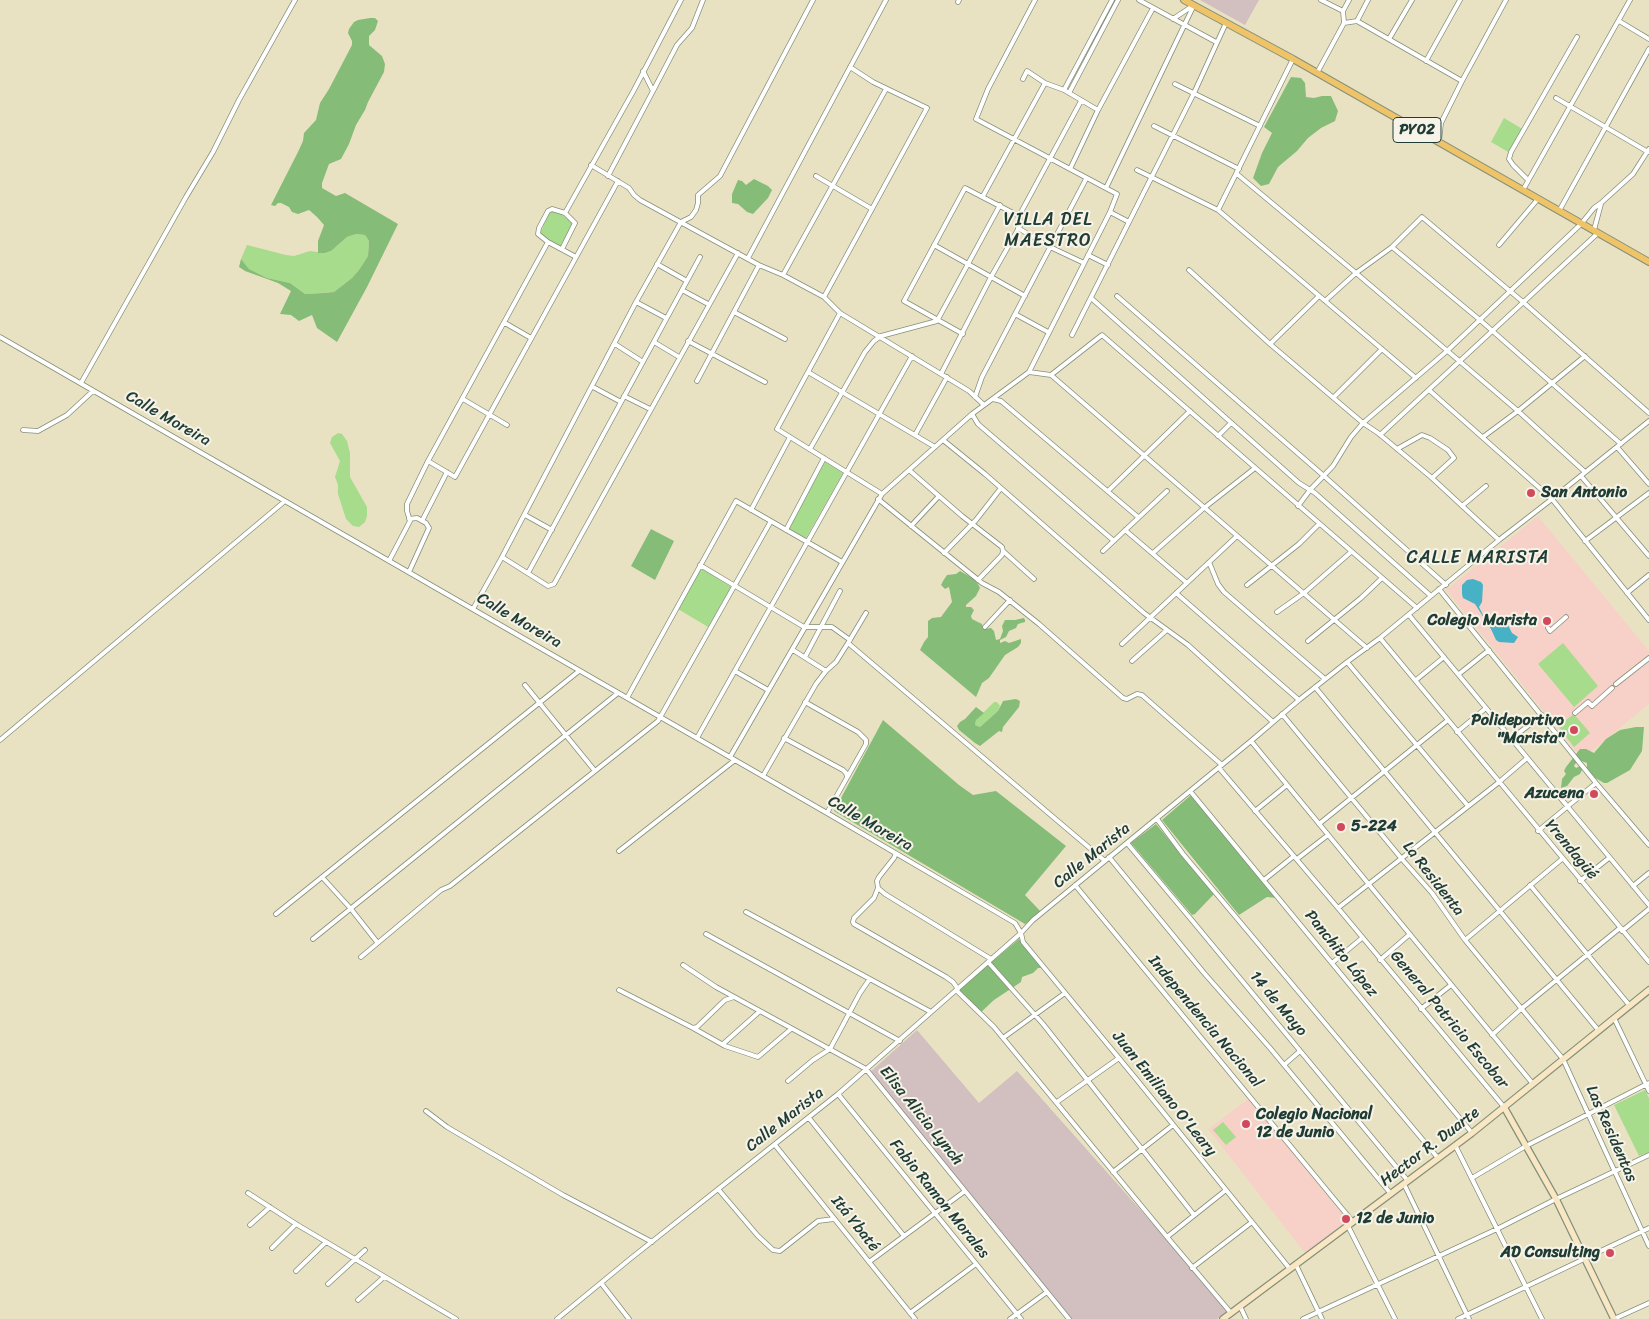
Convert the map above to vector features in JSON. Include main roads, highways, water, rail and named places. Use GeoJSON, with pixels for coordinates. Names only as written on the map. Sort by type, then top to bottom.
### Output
{"type":"FeatureCollection","features":[{"type":"Feature","properties":{"kind":"main road","name":"PY02"},"geometry":{"type":"LineString","coordinates":[[1184,0],[1294,59],[1649,262]]}},
{"type":"Feature","properties":{"kind":"water"},"geometry":{"type":"Polygon","coordinates":[[[1473,579],[1481,582],[1483,585],[1482,602],[1479,607],[1484,617],[1491,624],[1507,623],[1512,633],[1518,637],[1514,643],[1496,640],[1475,604],[1463,598],[1462,585],[1467,580],[1473,579]]]}},
{"type":"Feature","properties":{"kind":"place","name":"San Antonio"},"geometry":{"type":"Point","coordinates":[1531,493]}},
{"type":"Feature","properties":{"kind":"place","name":"Colegio Marista"},"geometry":{"type":"Point","coordinates":[1547,621]}},
{"type":"Feature","properties":{"kind":"place","name":"Polideportivo \"Marista\""},"geometry":{"type":"Point","coordinates":[1574,730]}},
{"type":"Feature","properties":{"kind":"place","name":"Azucena"},"geometry":{"type":"Point","coordinates":[1594,794]}},
{"type":"Feature","properties":{"kind":"place","name":"5-224"},"geometry":{"type":"Point","coordinates":[1341,827]}},
{"type":"Feature","properties":{"kind":"place","name":"Colegio Nacional 12 de Junio"},"geometry":{"type":"Point","coordinates":[1246,1124]}},
{"type":"Feature","properties":{"kind":"place","name":"12 de Junio"},"geometry":{"type":"Point","coordinates":[1346,1219]}},
{"type":"Feature","properties":{"kind":"place","name":"AD Consulting"},"geometry":{"type":"Point","coordinates":[1610,1253]}},
{"type":"Feature","properties":{"kind":"district","name":"VILLA DEL MAESTRO"},"geometry":{"type":"Point","coordinates":[1048,230]}},
{"type":"Feature","properties":{"kind":"district","name":"CALLE MARISTA"},"geometry":{"type":"Point","coordinates":[1478,558]}}]}
